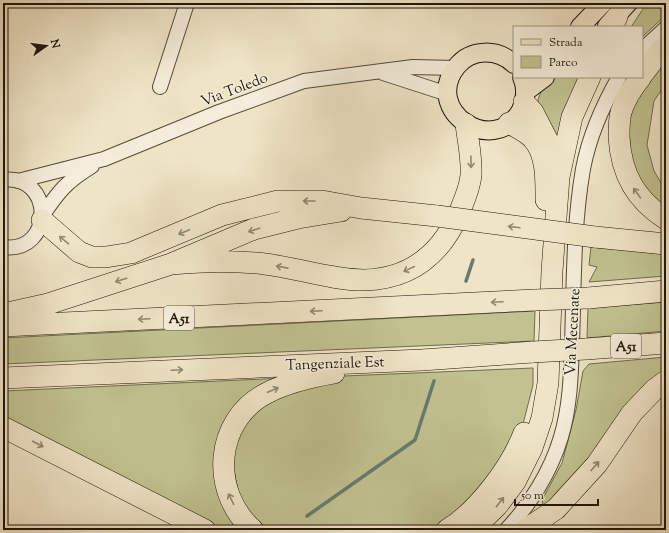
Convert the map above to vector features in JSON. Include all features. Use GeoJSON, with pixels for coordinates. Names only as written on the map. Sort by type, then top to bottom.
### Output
{"type":"FeatureCollection","features":[{"type":"Feature","properties":{"kind":"highway"},"geometry":{"type":"LineString","coordinates":[[643,74],[664,48]]}},
{"type":"Feature","properties":{"kind":"highway"},"geometry":{"type":"LineString","coordinates":[[472,530],[497,506],[515,482],[532,448],[542,418],[548,383],[552,271],[559,177],[572,117],[590,78]]}},
{"type":"Feature","properties":{"kind":"highway"},"geometry":{"type":"LineString","coordinates":[[640,78],[626,100],[620,114],[620,155],[634,190],[645,203],[666,219]]}},
{"type":"Feature","properties":{"kind":"highway"},"geometry":{"type":"LineString","coordinates":[[524,90],[533,112],[549,141],[555,157],[559,177]]}},
{"type":"Feature","properties":{"kind":"highway"},"geometry":{"type":"LineString","coordinates":[[447,530],[474,507],[497,481],[519,444],[536,397],[539,374],[546,222],[545,173],[539,148],[532,138],[509,123]]}},
{"type":"Feature","properties":{"kind":"highway"},"geometry":{"type":"LineString","coordinates":[[171,264],[237,261],[266,264],[340,278],[364,280],[387,277],[407,270],[427,260],[437,249],[450,233],[462,206],[471,176],[470,153],[466,124]]}},
{"type":"Feature","properties":{"kind":"highway"},"geometry":{"type":"LineString","coordinates":[[42,218],[79,252],[92,257],[106,258],[131,253],[222,215],[278,201],[322,201],[361,208],[437,216],[595,238],[666,244]]}},
{"type":"Feature","properties":{"kind":"highway"},"geometry":{"type":"LineString","coordinates":[[3,314],[48,304],[171,264],[254,229],[298,218],[361,208]]}},
{"type":"Feature","properties":{"kind":"highway","name":"A51"},"geometry":{"type":"LineString","coordinates":[[3,326],[588,298],[666,292]]}},
{"type":"Feature","properties":{"kind":"highway","name":"Tangenziale Est"},"geometry":{"type":"LineString","coordinates":[[3,378],[422,360],[666,343]]}},
{"type":"Feature","properties":{"kind":"highway"},"geometry":{"type":"LineString","coordinates":[[253,530],[239,514],[228,495],[224,476],[223,457],[227,439],[246,408],[266,393],[294,382],[316,376],[422,360]]}},
{"type":"Feature","properties":{"kind":"highway"},"geometry":{"type":"LineString","coordinates":[[525,530],[561,503],[598,464],[632,413],[654,390],[666,381]]}},
{"type":"Feature","properties":{"kind":"highway"},"geometry":{"type":"LineString","coordinates":[[3,427],[205,530]]}},
{"type":"Feature","properties":{"kind":"highway"},"geometry":{"type":"LineString","coordinates":[[138,496],[149,509],[181,530]]}},
{"type":"Feature","properties":{"kind":"main road"},"geometry":{"type":"LineString","coordinates":[[583,26],[613,15]]}},
{"type":"Feature","properties":{"kind":"main road"},"geometry":{"type":"LineString","coordinates":[[513,63],[501,55],[486,52],[467,58],[455,68],[449,81],[448,94],[453,111],[466,124],[477,129],[490,130],[502,127],[509,123],[517,116],[524,90],[543,78]]}},
{"type":"Feature","properties":{"kind":"street"},"geometry":{"type":"LineString","coordinates":[[160,87],[186,3]]}},
{"type":"Feature","properties":{"kind":"street"},"geometry":{"type":"LineString","coordinates":[[643,49],[666,28]]}},
{"type":"Feature","properties":{"kind":"street"},"geometry":{"type":"LineString","coordinates":[[643,66],[664,48]]}},
{"type":"Feature","properties":{"kind":"street"},"geometry":{"type":"LineString","coordinates":[[381,72],[413,67],[455,68]]}},
{"type":"Feature","properties":{"kind":"street","name":"Via Toledo"},"geometry":{"type":"LineString","coordinates":[[104,159],[219,112],[304,81],[360,72],[381,72]]}},
{"type":"Feature","properties":{"kind":"street"},"geometry":{"type":"LineString","coordinates":[[381,72],[448,94]]}},
{"type":"Feature","properties":{"kind":"street","name":"Via Mecenate"},"geometry":{"type":"LineString","coordinates":[[506,530],[524,508],[541,483],[556,452],[566,417],[570,391],[580,192],[589,144],[598,120],[619,78]]}},
{"type":"Feature","properties":{"kind":"street","name":"Via Mecenate"},"geometry":{"type":"LineString","coordinates":[[598,120],[630,78]]}},
{"type":"Feature","properties":{"kind":"street"},"geometry":{"type":"LineString","coordinates":[[3,180],[18,181],[104,159]]}},
{"type":"Feature","properties":{"kind":"street"},"geometry":{"type":"LineString","coordinates":[[3,247],[16,246],[30,240],[37,231],[42,218],[58,192],[75,177],[104,159]]}},
{"type":"Feature","properties":{"kind":"street"},"geometry":{"type":"LineString","coordinates":[[18,181],[28,186],[36,194],[41,205],[42,218]]}},
{"type":"Feature","properties":{"kind":"green space"},"geometry":{"type":"Polygon","coordinates":[[[647,3],[666,3],[666,15],[643,36],[643,26],[632,26],[647,3]]]}},
{"type":"Feature","properties":{"kind":"green space"},"geometry":{"type":"Polygon","coordinates":[[[666,59],[666,83],[654,101],[647,145],[654,171],[666,191],[666,208],[645,189],[631,161],[628,112],[666,59]]]}},
{"type":"Feature","properties":{"kind":"green space"},"geometry":{"type":"Polygon","coordinates":[[[552,78],[582,78],[557,145],[538,111],[540,95],[544,87],[552,78]]]}},
{"type":"Feature","properties":{"kind":"green space"},"geometry":{"type":"Polygon","coordinates":[[[591,247],[666,254],[666,276],[589,282],[597,267],[589,265],[591,247]]]}},
{"type":"Feature","properties":{"kind":"green space"},"geometry":{"type":"Polygon","coordinates":[[[666,302],[666,331],[587,338],[588,308],[666,302]]]}},
{"type":"Feature","properties":{"kind":"green space"},"geometry":{"type":"Polygon","coordinates":[[[535,311],[534,341],[3,364],[3,338],[535,311]]]}},
{"type":"Feature","properties":{"kind":"green space"},"geometry":{"type":"Polygon","coordinates":[[[666,357],[666,373],[544,509],[542,500],[562,463],[576,410],[583,371],[589,364],[666,357]]]}},
{"type":"Feature","properties":{"kind":"green space"},"geometry":{"type":"Polygon","coordinates":[[[533,368],[533,385],[523,424],[496,475],[443,526],[436,530],[260,530],[232,484],[235,433],[269,398],[344,376],[533,368]]]}},
{"type":"Feature","properties":{"kind":"green space"},"geometry":{"type":"Polygon","coordinates":[[[285,378],[226,430],[246,530],[216,530],[3,419],[3,391],[285,378]]]}},
{"type":"Feature","properties":{"kind":"waterway"},"geometry":{"type":"LineString","coordinates":[[466,281],[473,260]]}},
{"type":"Feature","properties":{"kind":"waterway"},"geometry":{"type":"LineString","coordinates":[[307,516],[415,440],[434,381]]}}]}
